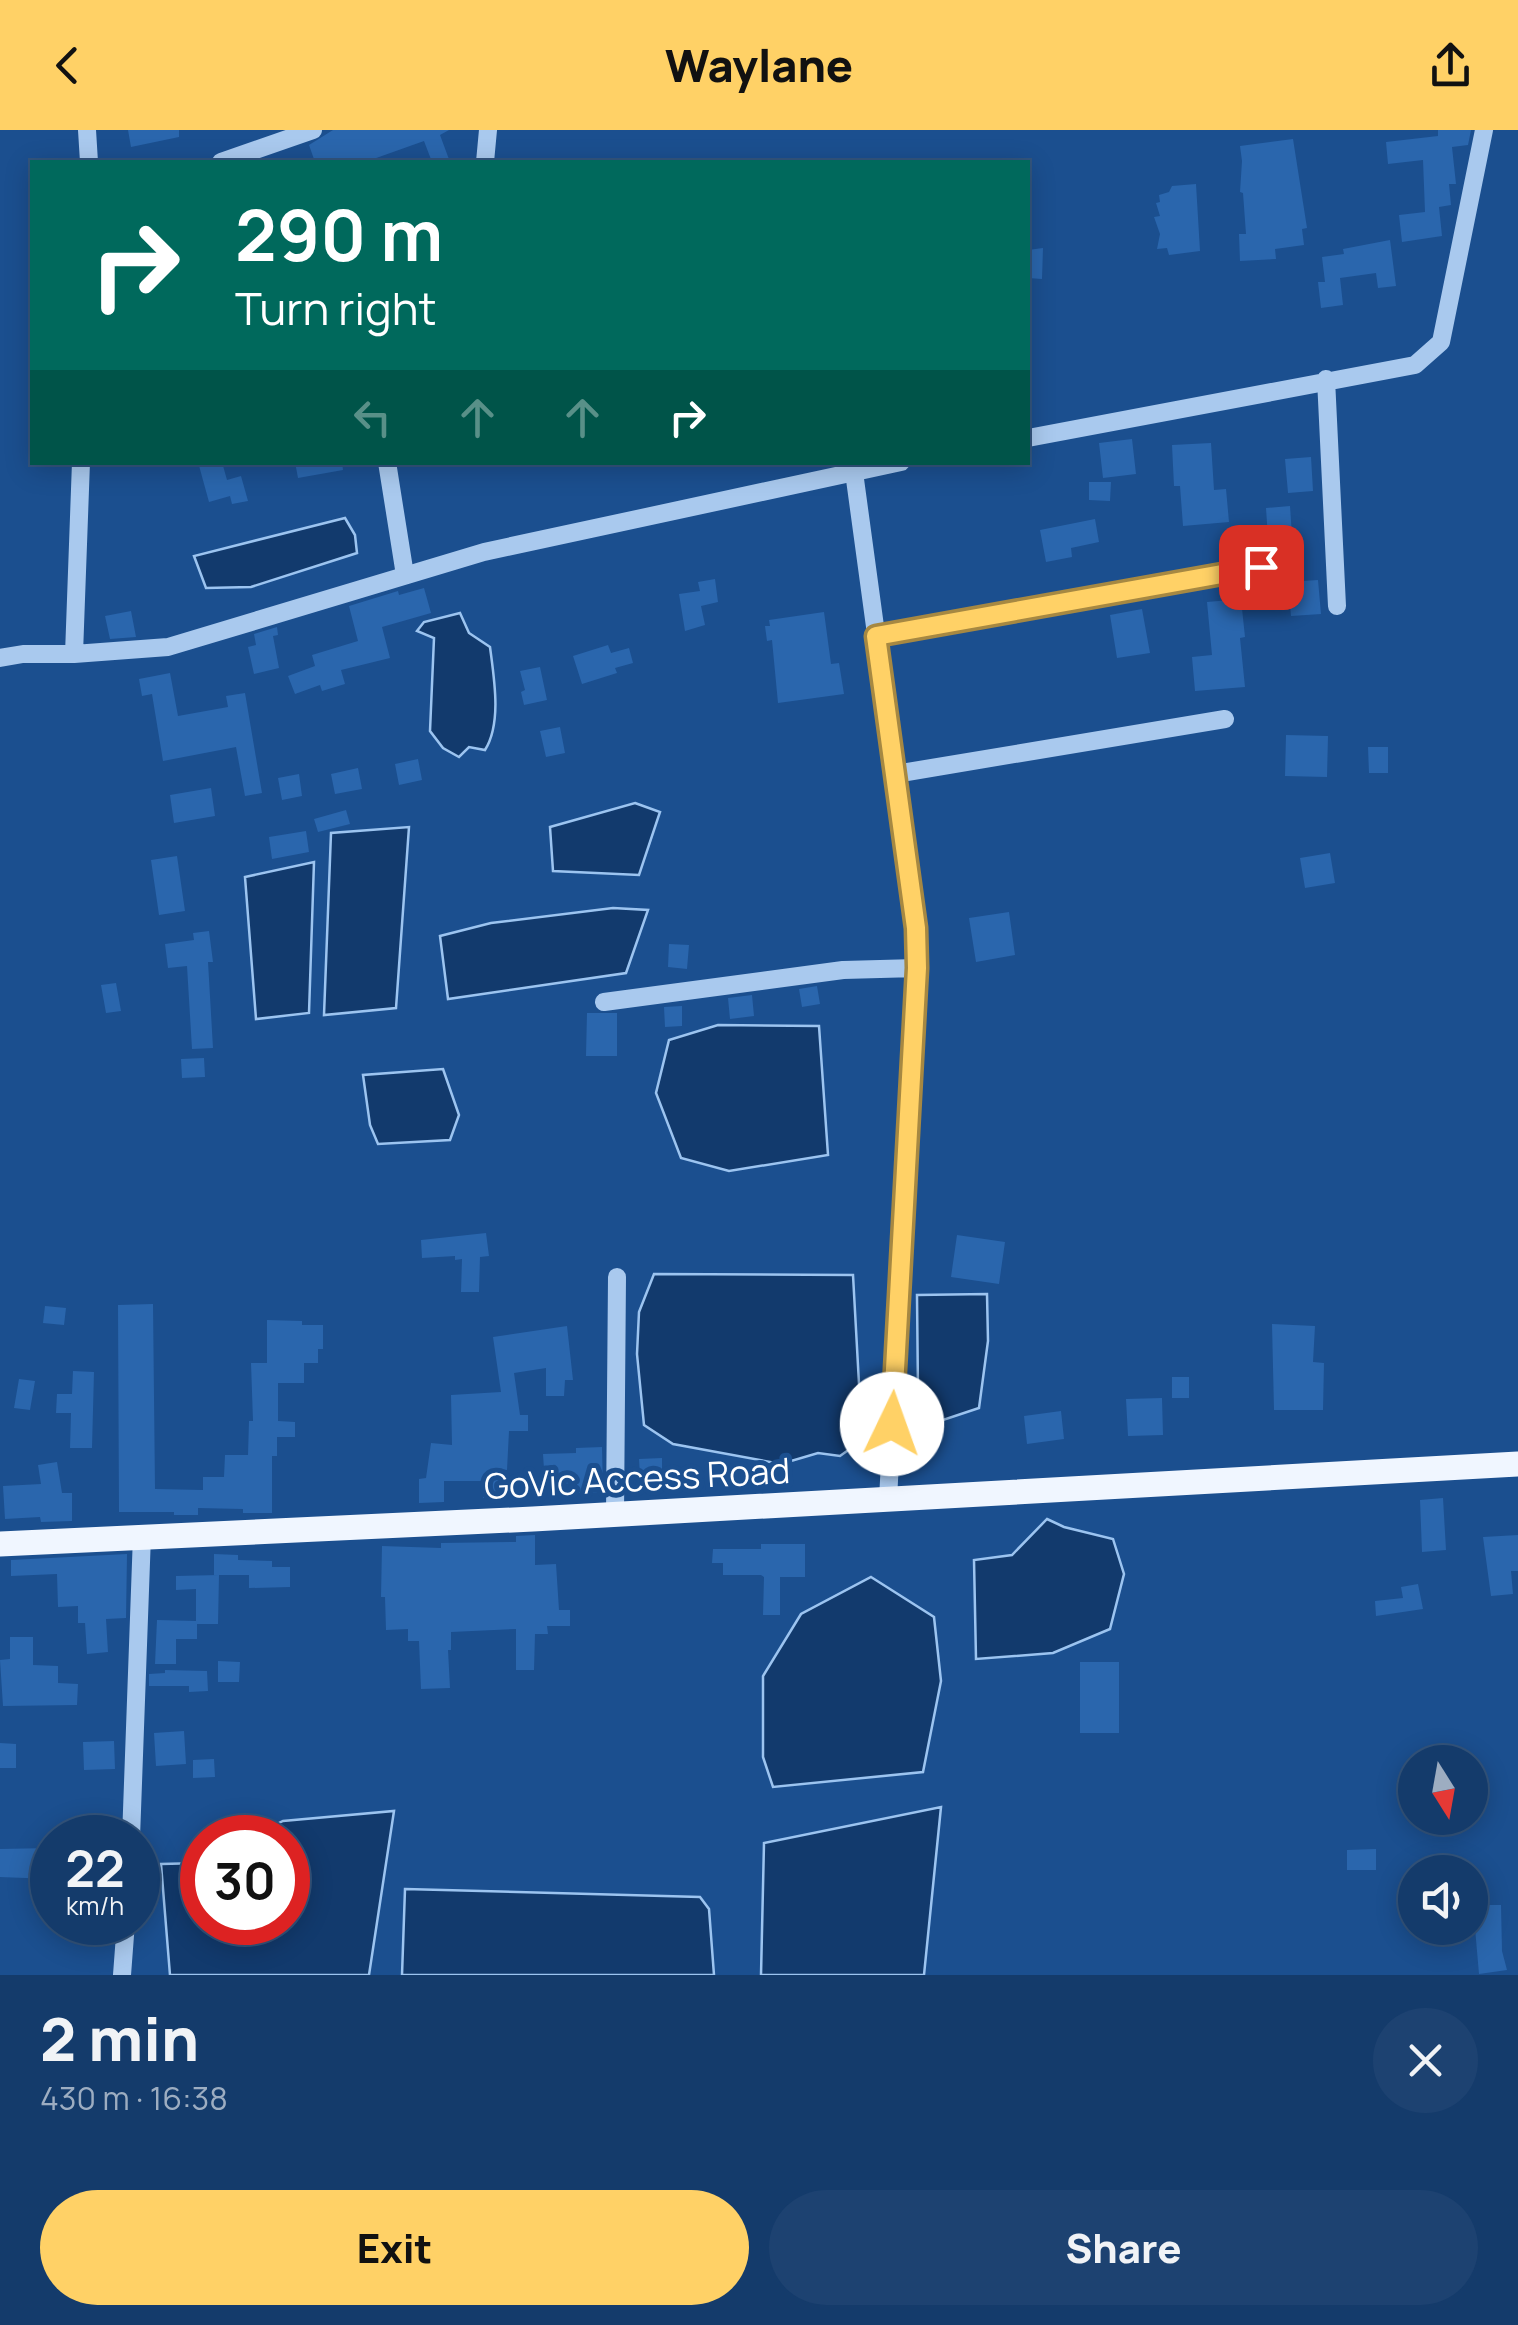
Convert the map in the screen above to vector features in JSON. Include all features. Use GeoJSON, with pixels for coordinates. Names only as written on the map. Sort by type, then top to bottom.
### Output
{"type":"FeatureCollection","features":[{"type":"Feature","properties":{"kind":"main road","name":"GoVic Access Road"},"geometry":{"type":"LineString","coordinates":[[0,1544],[1518,1464]]}},
{"type":"Feature","properties":{"kind":"street"},"geometry":{"type":"LineString","coordinates":[[88,130],[89,160]]}},
{"type":"Feature","properties":{"kind":"street"},"geometry":{"type":"LineString","coordinates":[[227,160],[311,130]]}},
{"type":"Feature","properties":{"kind":"street"},"geometry":{"type":"LineString","coordinates":[[485,160],[488,130]]}},
{"type":"Feature","properties":{"kind":"street"},"geometry":{"type":"LineString","coordinates":[[1030,438],[1415,364],[1441,342],[1484,130]]}},
{"type":"Feature","properties":{"kind":"street"},"geometry":{"type":"LineString","coordinates":[[1326,379],[1337,606]]}},
{"type":"Feature","properties":{"kind":"street"},"geometry":{"type":"LineString","coordinates":[[74,654],[81,465]]}},
{"type":"Feature","properties":{"kind":"street"},"geometry":{"type":"LineString","coordinates":[[387,465],[406,576]]}},
{"type":"Feature","properties":{"kind":"street"},"geometry":{"type":"LineString","coordinates":[[0,658],[168,647],[484,552],[887,465]]}},
{"type":"Feature","properties":{"kind":"street"},"geometry":{"type":"LineString","coordinates":[[854,472],[916,928],[888,1500]]}},
{"type":"Feature","properties":{"kind":"street"},"geometry":{"type":"LineString","coordinates":[[876,636],[1261,567]]}},
{"type":"Feature","properties":{"kind":"street"},"geometry":{"type":"LineString","coordinates":[[895,774],[1225,719]]}},
{"type":"Feature","properties":{"kind":"street"},"geometry":{"type":"LineString","coordinates":[[604,1002],[842,970],[917,968]]}},
{"type":"Feature","properties":{"kind":"street"},"geometry":{"type":"LineString","coordinates":[[616,1514],[618,1278]]}},
{"type":"Feature","properties":{"kind":"street"},"geometry":{"type":"LineString","coordinates":[[132,1815],[142,1536]]}},
{"type":"Feature","properties":{"kind":"street"},"geometry":{"type":"LineString","coordinates":[[122,1975],[124,1945]]}},
{"type":"Feature","properties":{"kind":"water"},"geometry":{"type":"Polygon","coordinates":[[[345,518],[355,535],[357,553],[251,587],[206,588],[194,556],[345,518]]]}},
{"type":"Feature","properties":{"kind":"water"},"geometry":{"type":"Polygon","coordinates":[[[460,613],[469,633],[490,647],[495,700],[494,727],[485,750],[469,747],[459,757],[443,748],[430,731],[434,638],[417,631],[424,622],[460,613]]]}},
{"type":"Feature","properties":{"kind":"water"},"geometry":{"type":"Polygon","coordinates":[[[635,803],[660,812],[639,875],[553,871],[550,827],[635,803]]]}},
{"type":"Feature","properties":{"kind":"water"},"geometry":{"type":"Polygon","coordinates":[[[409,827],[396,1008],[324,1015],[331,833],[409,827]]]}},
{"type":"Feature","properties":{"kind":"water"},"geometry":{"type":"Polygon","coordinates":[[[314,862],[309,1013],[256,1019],[245,877],[314,862]]]}},
{"type":"Feature","properties":{"kind":"water"},"geometry":{"type":"Polygon","coordinates":[[[613,908],[648,910],[626,973],[448,999],[440,936],[491,923],[613,908]]]}},
{"type":"Feature","properties":{"kind":"water"},"geometry":{"type":"Polygon","coordinates":[[[718,1025],[819,1026],[828,1155],[729,1171],[681,1158],[656,1093],[669,1040],[718,1025]]]}},
{"type":"Feature","properties":{"kind":"water"},"geometry":{"type":"Polygon","coordinates":[[[443,1069],[459,1115],[450,1140],[378,1144],[370,1125],[363,1075],[443,1069]]]}},
{"type":"Feature","properties":{"kind":"water"},"geometry":{"type":"Polygon","coordinates":[[[654,1274],[853,1275],[861,1420],[854,1446],[840,1456],[818,1453],[781,1464],[673,1444],[644,1425],[637,1354],[639,1312],[654,1274]]]}},
{"type":"Feature","properties":{"kind":"water"},"geometry":{"type":"Polygon","coordinates":[[[987,1294],[988,1341],[979,1408],[931,1420],[918,1393],[917,1295],[987,1294]]]}},
{"type":"Feature","properties":{"kind":"water"},"geometry":{"type":"Polygon","coordinates":[[[1047,1519],[1113,1539],[1124,1574],[1110,1629],[1053,1653],[976,1659],[974,1560],[1012,1555],[1047,1519]]]}},
{"type":"Feature","properties":{"kind":"water"},"geometry":{"type":"Polygon","coordinates":[[[871,1577],[934,1617],[941,1681],[923,1772],[773,1787],[763,1757],[763,1676],[801,1614],[871,1577]]]}},
{"type":"Feature","properties":{"kind":"water"},"geometry":{"type":"Polygon","coordinates":[[[941,1807],[924,1975],[761,1975],[764,1843],[941,1807]]]}},
{"type":"Feature","properties":{"kind":"water"},"geometry":{"type":"Polygon","coordinates":[[[394,1811],[369,1975],[170,1975],[161,1864],[180,1864],[180,1945],[310,1945],[310,1819],[394,1811]]]}},
{"type":"Feature","properties":{"kind":"water"},"geometry":{"type":"Polygon","coordinates":[[[405,1889],[700,1897],[709,1909],[714,1975],[402,1975],[405,1889]]]}},
{"type":"Feature","properties":{"kind":"building"},"geometry":{"type":"Polygon","coordinates":[[[128,130],[179,130],[179,137],[131,147],[128,130]]]}},
{"type":"Feature","properties":{"kind":"building"},"geometry":{"type":"Polygon","coordinates":[[[333,130],[449,130],[440,135],[449,160],[431,160],[424,141],[371,160],[314,160],[309,145],[333,130]]]}},
{"type":"Feature","properties":{"kind":"building"},"geometry":{"type":"Polygon","coordinates":[[[1438,130],[1471,130],[1468,145],[1452,147],[1456,184],[1449,184],[1451,205],[1439,207],[1442,236],[1402,242],[1399,215],[1425,212],[1423,160],[1388,164],[1386,142],[1438,136],[1438,130]]]}},
{"type":"Feature","properties":{"kind":"building"},"geometry":{"type":"Polygon","coordinates":[[[1293,139],[1307,228],[1302,229],[1304,245],[1275,249],[1276,259],[1240,261],[1239,234],[1246,234],[1240,192],[1240,146],[1293,139]]]}},
{"type":"Feature","properties":{"kind":"building"},"geometry":{"type":"Polygon","coordinates":[[[1196,184],[1200,251],[1169,255],[1167,248],[1157,249],[1160,234],[1154,217],[1160,216],[1156,203],[1160,202],[1159,195],[1169,192],[1172,186],[1196,184]]]}},
{"type":"Feature","properties":{"kind":"building"},"geometry":{"type":"Polygon","coordinates":[[[1390,240],[1396,286],[1378,288],[1376,273],[1340,278],[1343,305],[1321,308],[1318,282],[1325,282],[1322,257],[1390,240]]]}},
{"type":"Feature","properties":{"kind":"building"},"geometry":{"type":"Polygon","coordinates":[[[1043,248],[1042,279],[1030,278],[1030,250],[1043,248]]]}},
{"type":"Feature","properties":{"kind":"building"},"geometry":{"type":"Polygon","coordinates":[[[1132,439],[1136,474],[1103,478],[1099,443],[1132,439]]]}},
{"type":"Feature","properties":{"kind":"building"},"geometry":{"type":"Polygon","coordinates":[[[1211,443],[1214,490],[1226,489],[1229,522],[1183,526],[1180,486],[1174,486],[1172,445],[1211,443]]]}},
{"type":"Feature","properties":{"kind":"building"},"geometry":{"type":"Polygon","coordinates":[[[1311,457],[1313,491],[1288,493],[1285,459],[1311,457]]]}},
{"type":"Feature","properties":{"kind":"building"},"geometry":{"type":"Polygon","coordinates":[[[199,465],[223,465],[227,480],[241,476],[248,501],[232,504],[230,496],[209,502],[199,465]]]}},
{"type":"Feature","properties":{"kind":"building"},"geometry":{"type":"Polygon","coordinates":[[[296,465],[342,465],[343,470],[298,478],[296,465]]]}},
{"type":"Feature","properties":{"kind":"building"},"geometry":{"type":"Polygon","coordinates":[[[1089,482],[1111,482],[1110,501],[1089,500],[1089,482]]]}},
{"type":"Feature","properties":{"kind":"building"},"geometry":{"type":"Polygon","coordinates":[[[1290,506],[1292,536],[1268,538],[1266,508],[1290,506]]]}},
{"type":"Feature","properties":{"kind":"building"},"geometry":{"type":"Polygon","coordinates":[[[1095,519],[1099,542],[1071,548],[1072,557],[1046,562],[1040,530],[1095,519]]]}},
{"type":"Feature","properties":{"kind":"building"},"geometry":{"type":"Polygon","coordinates":[[[715,579],[718,602],[701,606],[705,625],[685,631],[679,594],[700,591],[698,582],[715,579]]]}},
{"type":"Feature","properties":{"kind":"building"},"geometry":{"type":"Polygon","coordinates":[[[1318,580],[1321,614],[1291,616],[1288,582],[1318,580]]]}},
{"type":"Feature","properties":{"kind":"building"},"geometry":{"type":"Polygon","coordinates":[[[424,588],[431,613],[382,627],[390,658],[341,670],[345,684],[322,691],[320,685],[295,694],[288,676],[315,666],[312,655],[358,641],[349,606],[398,591],[399,595],[424,588]]]}},
{"type":"Feature","properties":{"kind":"building"},"geometry":{"type":"Polygon","coordinates":[[[1241,599],[1245,687],[1195,691],[1192,657],[1212,655],[1207,602],[1241,599]]]}},
{"type":"Feature","properties":{"kind":"building"},"geometry":{"type":"Polygon","coordinates":[[[1142,609],[1150,653],[1117,658],[1110,615],[1142,609]]]}},
{"type":"Feature","properties":{"kind":"building"},"geometry":{"type":"Polygon","coordinates":[[[131,611],[136,637],[110,639],[105,616],[131,611]]]}},
{"type":"Feature","properties":{"kind":"building"},"geometry":{"type":"Polygon","coordinates":[[[824,612],[831,664],[839,663],[844,694],[778,703],[772,640],[767,641],[765,626],[770,626],[769,620],[824,612]]]}},
{"type":"Feature","properties":{"kind":"building"},"geometry":{"type":"Polygon","coordinates":[[[277,627],[278,635],[273,636],[279,668],[254,674],[248,647],[256,645],[254,634],[277,627]]]}},
{"type":"Feature","properties":{"kind":"building"},"geometry":{"type":"Polygon","coordinates":[[[608,645],[611,653],[629,648],[633,663],[615,668],[617,673],[582,684],[573,656],[608,645]]]}},
{"type":"Feature","properties":{"kind":"building"},"geometry":{"type":"Polygon","coordinates":[[[540,667],[547,700],[524,705],[520,671],[540,667]]]}},
{"type":"Feature","properties":{"kind":"building"},"geometry":{"type":"Polygon","coordinates":[[[170,673],[178,716],[228,707],[226,696],[245,693],[262,793],[245,796],[236,747],[163,761],[152,694],[142,696],[139,679],[170,673]]]}},
{"type":"Feature","properties":{"kind":"building"},"geometry":{"type":"Polygon","coordinates":[[[560,727],[565,753],[546,757],[540,731],[560,727]]]}},
{"type":"Feature","properties":{"kind":"building"},"geometry":{"type":"Polygon","coordinates":[[[1286,735],[1328,736],[1327,777],[1285,776],[1286,735]]]}},
{"type":"Feature","properties":{"kind":"building"},"geometry":{"type":"Polygon","coordinates":[[[1368,747],[1388,747],[1388,773],[1369,773],[1368,747]]]}},
{"type":"Feature","properties":{"kind":"building"},"geometry":{"type":"Polygon","coordinates":[[[418,759],[422,780],[399,785],[395,764],[418,759]]]}},
{"type":"Feature","properties":{"kind":"building"},"geometry":{"type":"Polygon","coordinates":[[[358,768],[362,789],[335,794],[331,774],[358,768]]]}},
{"type":"Feature","properties":{"kind":"building"},"geometry":{"type":"Polygon","coordinates":[[[299,774],[302,796],[282,800],[278,778],[299,774]]]}},
{"type":"Feature","properties":{"kind":"building"},"geometry":{"type":"Polygon","coordinates":[[[211,788],[215,816],[174,823],[170,795],[211,788]]]}},
{"type":"Feature","properties":{"kind":"building"},"geometry":{"type":"Polygon","coordinates":[[[346,810],[350,824],[318,832],[314,819],[346,810]]]}},
{"type":"Feature","properties":{"kind":"building"},"geometry":{"type":"Polygon","coordinates":[[[306,831],[309,852],[272,859],[269,837],[306,831]]]}},
{"type":"Feature","properties":{"kind":"building"},"geometry":{"type":"Polygon","coordinates":[[[1330,853],[1335,883],[1305,888],[1300,858],[1330,853]]]}},
{"type":"Feature","properties":{"kind":"building"},"geometry":{"type":"Polygon","coordinates":[[[177,856],[185,911],[159,915],[151,860],[177,856]]]}},
{"type":"Feature","properties":{"kind":"building"},"geometry":{"type":"Polygon","coordinates":[[[1009,912],[1015,955],[976,962],[969,918],[1009,912]]]}},
{"type":"Feature","properties":{"kind":"building"},"geometry":{"type":"Polygon","coordinates":[[[209,931],[213,1048],[192,1049],[187,966],[168,968],[165,944],[194,940],[193,933],[209,931]]]}},
{"type":"Feature","properties":{"kind":"building"},"geometry":{"type":"Polygon","coordinates":[[[669,944],[689,945],[687,969],[668,967],[669,944]]]}},
{"type":"Feature","properties":{"kind":"building"},"geometry":{"type":"Polygon","coordinates":[[[116,983],[121,1011],[106,1013],[101,985],[116,983]]]}},
{"type":"Feature","properties":{"kind":"building"},"geometry":{"type":"Polygon","coordinates":[[[817,986],[820,1004],[802,1007],[799,989],[817,986]]]}},
{"type":"Feature","properties":{"kind":"building"},"geometry":{"type":"Polygon","coordinates":[[[752,995],[754,1016],[730,1019],[728,998],[752,995]]]}},
{"type":"Feature","properties":{"kind":"building"},"geometry":{"type":"Polygon","coordinates":[[[682,1006],[682,1026],[665,1027],[664,1007],[682,1006]]]}},
{"type":"Feature","properties":{"kind":"building"},"geometry":{"type":"Polygon","coordinates":[[[587,1013],[617,1013],[617,1056],[586,1056],[587,1013]]]}},
{"type":"Feature","properties":{"kind":"building"},"geometry":{"type":"Polygon","coordinates":[[[204,1058],[205,1077],[182,1078],[181,1059],[204,1058]]]}},
{"type":"Feature","properties":{"kind":"building"},"geometry":{"type":"Polygon","coordinates":[[[486,1233],[489,1256],[480,1257],[479,1292],[461,1292],[462,1259],[422,1258],[421,1240],[486,1233]]]}},
{"type":"Feature","properties":{"kind":"building"},"geometry":{"type":"Polygon","coordinates":[[[957,1235],[1005,1242],[999,1284],[951,1277],[957,1235]]]}},
{"type":"Feature","properties":{"kind":"building"},"geometry":{"type":"Polygon","coordinates":[[[153,1304],[155,1489],[203,1490],[203,1477],[224,1477],[225,1455],[248,1455],[249,1421],[253,1421],[251,1363],[267,1363],[267,1320],[323,1325],[323,1349],[318,1349],[318,1363],[304,1363],[304,1383],[278,1383],[278,1421],[295,1422],[295,1437],[277,1437],[277,1456],[272,1456],[272,1513],[198,1508],[198,1515],[119,1512],[118,1305],[153,1304]]]}},
{"type":"Feature","properties":{"kind":"building"},"geometry":{"type":"Polygon","coordinates":[[[45,1306],[66,1308],[64,1325],[43,1323],[45,1306]]]}},
{"type":"Feature","properties":{"kind":"building"},"geometry":{"type":"Polygon","coordinates":[[[1272,1324],[1315,1326],[1313,1362],[1324,1363],[1323,1410],[1274,1410],[1272,1324]]]}},
{"type":"Feature","properties":{"kind":"building"},"geometry":{"type":"Polygon","coordinates":[[[567,1326],[573,1380],[565,1380],[564,1396],[546,1396],[546,1368],[514,1373],[520,1415],[528,1415],[528,1431],[509,1431],[507,1470],[500,1469],[498,1498],[483,1498],[484,1481],[444,1481],[444,1502],[419,1503],[419,1479],[426,1478],[431,1443],[452,1445],[451,1395],[501,1392],[493,1337],[567,1326]]]}},
{"type":"Feature","properties":{"kind":"building"},"geometry":{"type":"Polygon","coordinates":[[[73,1371],[94,1372],[92,1448],[70,1448],[71,1413],[56,1413],[57,1394],[72,1394],[73,1371]]]}},
{"type":"Feature","properties":{"kind":"building"},"geometry":{"type":"Polygon","coordinates":[[[1172,1377],[1189,1377],[1189,1398],[1172,1398],[1172,1377]]]}},
{"type":"Feature","properties":{"kind":"building"},"geometry":{"type":"Polygon","coordinates":[[[19,1379],[35,1381],[30,1410],[14,1408],[19,1379]]]}},
{"type":"Feature","properties":{"kind":"building"},"geometry":{"type":"Polygon","coordinates":[[[1162,1398],[1163,1435],[1128,1436],[1126,1399],[1162,1398]]]}},
{"type":"Feature","properties":{"kind":"building"},"geometry":{"type":"Polygon","coordinates":[[[1061,1411],[1064,1439],[1027,1444],[1024,1416],[1061,1411]]]}},
{"type":"Feature","properties":{"kind":"building"},"geometry":{"type":"Polygon","coordinates":[[[602,1447],[603,1492],[577,1493],[577,1483],[545,1484],[543,1454],[602,1447]]]}},
{"type":"Feature","properties":{"kind":"building"},"geometry":{"type":"Polygon","coordinates":[[[662,1458],[662,1476],[640,1476],[639,1459],[662,1458]]]}},
{"type":"Feature","properties":{"kind":"building"},"geometry":{"type":"Polygon","coordinates":[[[57,1462],[62,1493],[72,1493],[72,1521],[41,1522],[40,1517],[5,1519],[3,1486],[41,1484],[38,1465],[57,1462]]]}},
{"type":"Feature","properties":{"kind":"building"},"geometry":{"type":"Polygon","coordinates":[[[1443,1498],[1446,1550],[1422,1552],[1420,1500],[1443,1498]]]}},
{"type":"Feature","properties":{"kind":"building"},"geometry":{"type":"Polygon","coordinates":[[[535,1535],[535,1565],[556,1564],[559,1610],[570,1610],[570,1626],[547,1626],[548,1634],[535,1634],[534,1670],[516,1670],[516,1629],[451,1632],[450,1688],[421,1689],[419,1641],[408,1641],[408,1629],[386,1630],[385,1597],[381,1597],[382,1546],[441,1548],[441,1543],[516,1542],[516,1536],[535,1535]]]}},
{"type":"Feature","properties":{"kind":"building"},"geometry":{"type":"Polygon","coordinates":[[[1518,1535],[1518,1571],[1511,1571],[1513,1594],[1491,1596],[1483,1537],[1518,1535]]]}},
{"type":"Feature","properties":{"kind":"building"},"geometry":{"type":"Polygon","coordinates":[[[761,1544],[805,1544],[805,1577],[780,1577],[780,1615],[763,1615],[764,1577],[723,1575],[723,1563],[712,1563],[713,1549],[761,1549],[761,1544]]]}},
{"type":"Feature","properties":{"kind":"building"},"geometry":{"type":"Polygon","coordinates":[[[127,1554],[126,1618],[106,1619],[108,1652],[87,1654],[85,1623],[78,1623],[78,1606],[58,1607],[57,1574],[11,1576],[11,1560],[127,1554]]]}},
{"type":"Feature","properties":{"kind":"building"},"geometry":{"type":"Polygon","coordinates":[[[214,1554],[238,1555],[238,1560],[272,1561],[272,1567],[290,1567],[290,1587],[249,1588],[249,1575],[214,1575],[214,1554]]]}},
{"type":"Feature","properties":{"kind":"building"},"geometry":{"type":"Polygon","coordinates":[[[219,1575],[218,1624],[197,1624],[197,1639],[176,1639],[176,1664],[155,1664],[157,1620],[196,1621],[196,1589],[176,1590],[176,1576],[219,1575]]]}},
{"type":"Feature","properties":{"kind":"building"},"geometry":{"type":"Polygon","coordinates":[[[1418,1584],[1423,1609],[1376,1616],[1375,1601],[1403,1598],[1401,1587],[1418,1584]]]}},
{"type":"Feature","properties":{"kind":"building"},"geometry":{"type":"Polygon","coordinates":[[[10,1637],[33,1637],[33,1665],[58,1666],[58,1683],[78,1684],[77,1705],[3,1706],[0,1660],[10,1659],[10,1637]]]}},
{"type":"Feature","properties":{"kind":"building"},"geometry":{"type":"Polygon","coordinates":[[[218,1661],[240,1662],[239,1682],[218,1682],[218,1661]]]}},
{"type":"Feature","properties":{"kind":"building"},"geometry":{"type":"Polygon","coordinates":[[[1080,1662],[1119,1662],[1119,1733],[1080,1733],[1080,1662]]]}},
{"type":"Feature","properties":{"kind":"building"},"geometry":{"type":"Polygon","coordinates":[[[165,1670],[207,1671],[208,1691],[189,1692],[189,1686],[149,1686],[149,1674],[165,1670]]]}},
{"type":"Feature","properties":{"kind":"building"},"geometry":{"type":"Polygon","coordinates":[[[184,1731],[186,1764],[156,1766],[154,1733],[184,1731]]]}},
{"type":"Feature","properties":{"kind":"building"},"geometry":{"type":"Polygon","coordinates":[[[114,1741],[115,1769],[84,1770],[83,1742],[114,1741]]]}},
{"type":"Feature","properties":{"kind":"building"},"geometry":{"type":"Polygon","coordinates":[[[0,1743],[16,1744],[16,1768],[0,1768],[0,1743]]]}},
{"type":"Feature","properties":{"kind":"building"},"geometry":{"type":"Polygon","coordinates":[[[214,1759],[215,1777],[193,1778],[193,1760],[214,1759]]]}},
{"type":"Feature","properties":{"kind":"building"},"geometry":{"type":"Polygon","coordinates":[[[30,1848],[30,1878],[0,1877],[0,1849],[30,1848]]]}},
{"type":"Feature","properties":{"kind":"building"},"geometry":{"type":"Polygon","coordinates":[[[1376,1849],[1376,1870],[1347,1870],[1347,1850],[1376,1849]]]}},
{"type":"Feature","properties":{"kind":"building"},"geometry":{"type":"Polygon","coordinates":[[[1488,1905],[1501,1905],[1502,1951],[1507,1970],[1479,1974],[1476,1945],[1488,1945],[1488,1905]]]}},
{"type":"Feature","properties":{"kind":"route"},"geometry":{"type":"LineString","coordinates":[[892,1424],[917,968],[916,928],[876,636],[1261,567]]}}]}
